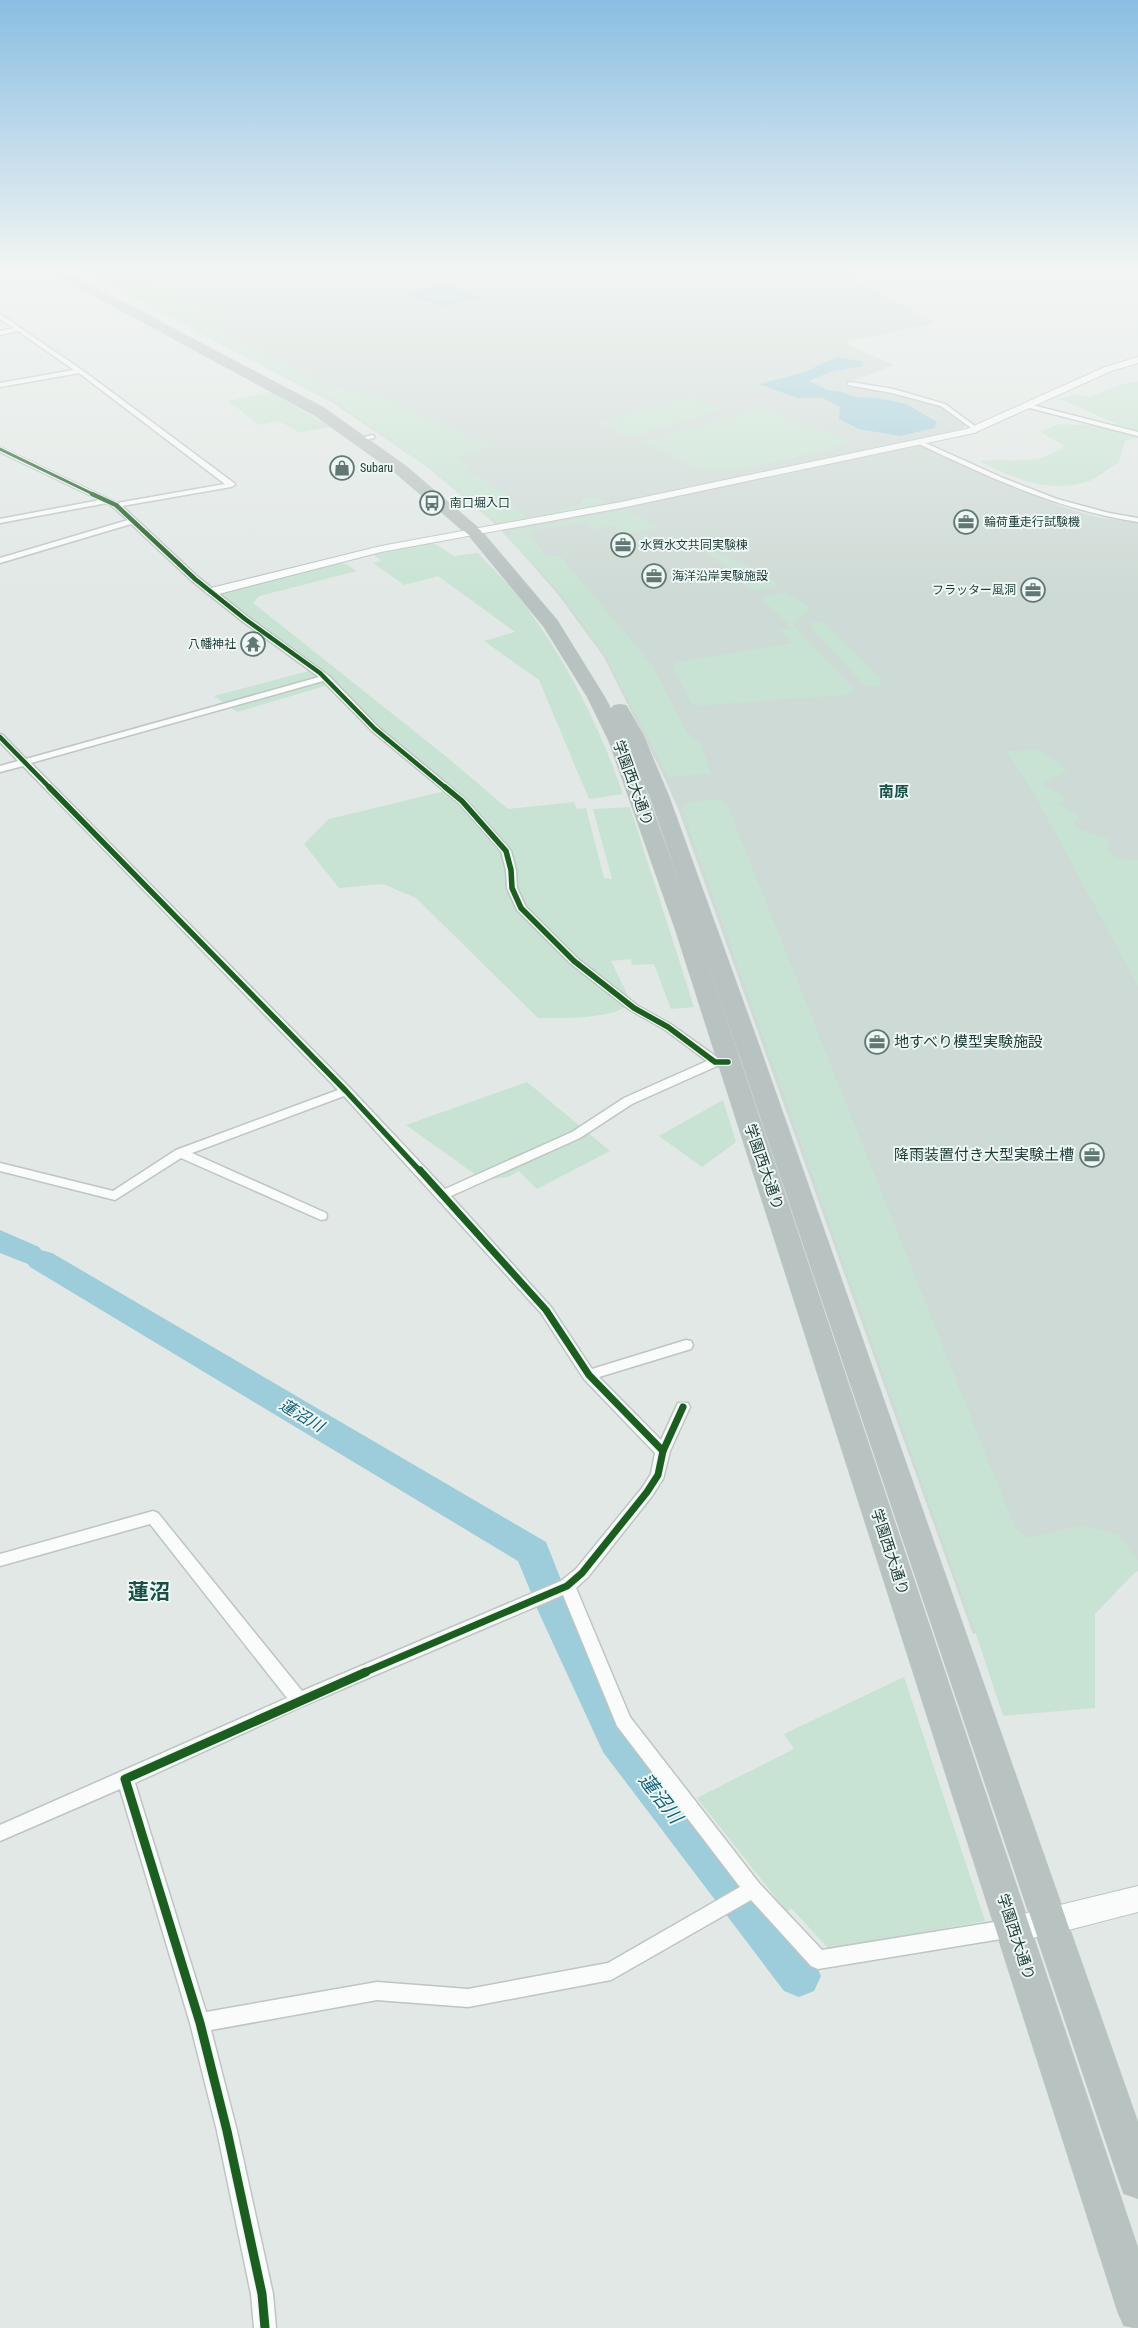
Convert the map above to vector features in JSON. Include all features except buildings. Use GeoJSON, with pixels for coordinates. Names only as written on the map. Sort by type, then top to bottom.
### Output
{"type":"FeatureCollection","features":[{"type":"Feature","properties":{"kind":"highway","name":"学園西大通り"},"geometry":{"type":"LineString","coordinates":[[260,379],[366,438]]}},
{"type":"Feature","properties":{"kind":"highway","name":"学園西大通り"},"geometry":{"type":"LineString","coordinates":[[273,379],[336,412],[400,469],[482,531],[541,588],[588,655],[634,736],[660,798],[751,1055],[1138,2179]]}},
{"type":"Feature","properties":{"kind":"highway","name":"学園西大通り"},"geometry":{"type":"LineString","coordinates":[[482,531],[513,576],[550,624],[596,697],[618,740],[686,930],[721,1062],[775,1198],[1138,2310]]}},
{"type":"Feature","properties":{"kind":"street"},"geometry":{"type":"LineString","coordinates":[[2,383],[30,379]]}},
{"type":"Feature","properties":{"kind":"street"},"geometry":{"type":"LineString","coordinates":[[90,379],[231,485],[116,505]]}},
{"type":"Feature","properties":{"kind":"street"},"geometry":{"type":"LineString","coordinates":[[211,592],[381,549],[621,505],[921,443],[976,429],[1087,379]]}},
{"type":"Feature","properties":{"kind":"street"},"geometry":{"type":"LineString","coordinates":[[850,384],[893,392],[944,405],[976,429]]}},
{"type":"Feature","properties":{"kind":"street"},"geometry":{"type":"LineString","coordinates":[[1028,406],[1138,434]]}},
{"type":"Feature","properties":{"kind":"street"},"geometry":{"type":"LineString","coordinates":[[921,443],[1025,490],[1074,508],[1100,515],[1138,520]]}},
{"type":"Feature","properties":{"kind":"street"},"geometry":{"type":"LineString","coordinates":[[0,448],[116,505],[132,522],[211,592],[326,678],[375,729],[462,801],[506,851],[511,870],[512,888],[521,908],[574,962],[634,1008],[668,1027],[721,1062]]}},
{"type":"Feature","properties":{"kind":"street"},"geometry":{"type":"LineString","coordinates":[[0,521],[107,501]]}},
{"type":"Feature","properties":{"kind":"street"},"geometry":{"type":"LineString","coordinates":[[0,561],[132,522]]}},
{"type":"Feature","properties":{"kind":"street"},"geometry":{"type":"LineString","coordinates":[[0,768],[326,678]]}},
{"type":"Feature","properties":{"kind":"street"},"geometry":{"type":"LineString","coordinates":[[0,737],[346,1091],[546,1310],[589,1375],[650,1439],[664,1451]]}},
{"type":"Feature","properties":{"kind":"street"},"geometry":{"type":"LineString","coordinates":[[443,1196],[576,1135],[635,1097],[721,1062]]}},
{"type":"Feature","properties":{"kind":"street"},"geometry":{"type":"LineString","coordinates":[[0,1167],[115,1196],[180,1153],[346,1091]]}},
{"type":"Feature","properties":{"kind":"street"},"geometry":{"type":"LineString","coordinates":[[180,1153],[320,1216]]}},
{"type":"Feature","properties":{"kind":"street"},"geometry":{"type":"LineString","coordinates":[[589,1375],[686,1345]]}},
{"type":"Feature","properties":{"kind":"street"},"geometry":{"type":"LineString","coordinates":[[0,1833],[299,1700],[567,1586],[582,1574],[647,1492],[658,1475],[664,1451],[683,1407]]}},
{"type":"Feature","properties":{"kind":"street"},"geometry":{"type":"LineString","coordinates":[[0,1560],[153,1517],[299,1700]]}},
{"type":"Feature","properties":{"kind":"street"},"geometry":{"type":"LineString","coordinates":[[567,1586],[623,1722],[750,1890],[818,1960],[1049,1922],[1138,1899]]}},
{"type":"Feature","properties":{"kind":"street"},"geometry":{"type":"LineString","coordinates":[[125,1779],[200,2023],[227,2131],[262,2294],[265,2328]]}},
{"type":"Feature","properties":{"kind":"street"},"geometry":{"type":"LineString","coordinates":[[200,2023],[377,1991],[468,1998],[611,1971],[750,1890]]}},
{"type":"Feature","properties":{"kind":"shaded area"},"geometry":{"type":"Polygon","coordinates":[[[287,379],[860,379],[846,384],[898,394],[944,408],[965,425],[962,429],[911,441],[1021,491],[1069,509],[1097,517],[1138,523],[1138,1571],[973,1634],[679,811],[604,657],[557,593],[493,522],[427,467],[333,403],[287,379]]]}},
{"type":"Feature","properties":{"kind":"green space"},"geometry":{"type":"Polygon","coordinates":[[[290,379],[316,379],[331,386],[393,401],[491,446],[456,458],[472,467],[463,470],[509,495],[503,498],[525,516],[530,517],[580,505],[584,498],[596,497],[608,503],[509,524],[495,522],[428,467],[335,402],[290,379]]]}},
{"type":"Feature","properties":{"kind":"green space"},"geometry":{"type":"Polygon","coordinates":[[[1138,381],[1138,438],[1125,441],[1119,462],[1091,480],[1073,485],[1045,485],[1018,478],[980,461],[1024,460],[1054,453],[1065,446],[1040,432],[1058,424],[1109,426],[1117,424],[1060,399],[1073,395],[1090,397],[1119,385],[1138,381]]]}},
{"type":"Feature","properties":{"kind":"green space"},"geometry":{"type":"Polygon","coordinates":[[[271,392],[330,427],[300,433],[279,421],[259,425],[228,401],[271,392]]]}},
{"type":"Feature","properties":{"kind":"green space"},"geometry":{"type":"Polygon","coordinates":[[[690,397],[723,410],[629,437],[597,422],[690,397]]]}},
{"type":"Feature","properties":{"kind":"green space"},"geometry":{"type":"Polygon","coordinates":[[[753,410],[773,411],[850,442],[811,454],[730,471],[708,472],[641,442],[753,410]]]}},
{"type":"Feature","properties":{"kind":"green space"},"geometry":{"type":"Polygon","coordinates":[[[625,510],[657,525],[654,529],[621,534],[614,526],[594,529],[586,522],[533,530],[528,534],[547,556],[560,556],[652,665],[687,732],[701,744],[711,773],[668,777],[606,657],[559,592],[507,537],[512,531],[625,510]]]}},
{"type":"Feature","properties":{"kind":"green space"},"geometry":{"type":"Polygon","coordinates":[[[688,539],[751,568],[777,583],[774,587],[751,591],[720,562],[684,540],[688,539]]]}},
{"type":"Feature","properties":{"kind":"green space"},"geometry":{"type":"Polygon","coordinates":[[[432,542],[454,556],[478,553],[517,595],[550,641],[578,690],[603,742],[623,794],[589,799],[539,680],[484,641],[515,632],[438,576],[404,585],[373,563],[381,561],[374,555],[378,553],[432,542]]]}},
{"type":"Feature","properties":{"kind":"green space"},"geometry":{"type":"Polygon","coordinates":[[[336,563],[346,564],[357,571],[259,596],[253,603],[443,754],[508,809],[574,802],[577,809],[586,808],[604,878],[612,879],[593,809],[630,807],[694,1007],[671,1009],[654,964],[632,965],[631,959],[611,961],[631,1002],[624,1008],[614,1012],[587,1017],[538,1018],[416,898],[383,884],[339,888],[304,844],[329,819],[445,791],[374,724],[335,683],[237,712],[214,696],[316,669],[219,593],[336,563]]]}},
{"type":"Feature","properties":{"kind":"green space"},"geometry":{"type":"Polygon","coordinates":[[[785,592],[811,608],[795,621],[794,626],[854,689],[852,693],[696,706],[691,703],[672,666],[678,662],[792,643],[780,630],[790,629],[787,623],[761,598],[785,592]]]}},
{"type":"Feature","properties":{"kind":"green space"},"geometry":{"type":"Polygon","coordinates":[[[822,621],[882,680],[881,684],[875,687],[865,686],[812,629],[811,625],[814,622],[822,621]]]}},
{"type":"Feature","properties":{"kind":"green space"},"geometry":{"type":"Polygon","coordinates":[[[1040,750],[1068,771],[1042,784],[1067,798],[1057,804],[1076,814],[1079,818],[1073,824],[1076,828],[1108,839],[1108,851],[1122,860],[1138,860],[1138,986],[1032,790],[1006,751],[1040,750]]]}},
{"type":"Feature","properties":{"kind":"green space"},"geometry":{"type":"Polygon","coordinates":[[[719,799],[727,804],[1015,1528],[1028,1538],[1083,1525],[1118,1534],[1138,1561],[1138,1569],[1095,1614],[1095,1708],[1003,1716],[975,1631],[682,809],[691,802],[719,799]]]}},
{"type":"Feature","properties":{"kind":"green space"},"geometry":{"type":"Polygon","coordinates":[[[527,1082],[610,1151],[537,1189],[519,1171],[508,1177],[483,1180],[406,1125],[527,1082]]]}},
{"type":"Feature","properties":{"kind":"green space"},"geometry":{"type":"Polygon","coordinates":[[[723,1100],[736,1142],[702,1167],[659,1136],[723,1100]]]}},
{"type":"Feature","properties":{"kind":"green space"},"geometry":{"type":"Polygon","coordinates":[[[904,1677],[985,1921],[829,1949],[791,1908],[787,1912],[697,1798],[794,1749],[784,1734],[904,1677]]]}},
{"type":"Feature","properties":{"kind":"water"},"geometry":{"type":"Polygon","coordinates":[[[780,379],[815,379],[809,381],[828,390],[843,392],[855,397],[878,398],[906,404],[937,422],[934,428],[900,436],[859,429],[839,419],[840,407],[823,398],[797,398],[759,384],[780,379]]]}},
{"type":"Feature","properties":{"kind":"waterway","name":"蓮沼川"},"geometry":{"type":"LineString","coordinates":[[0,1240],[28,1254]]}},
{"type":"Feature","properties":{"kind":"waterway","name":"蓮沼川"},"geometry":{"type":"LineString","coordinates":[[41,1260],[533,1552],[545,1585]]}},
{"type":"Feature","properties":{"kind":"waterway","name":"蓮沼川"},"geometry":{"type":"LineString","coordinates":[[552,1602],[617,1740],[799,1976]]}},
{"type":"Feature","properties":{"kind":"cycle path"},"geometry":{"type":"LineString","coordinates":[[0,449],[116,505],[195,579],[245,619],[320,673],[375,729],[462,801],[499,842],[506,851],[511,870],[512,888],[521,908],[574,961],[634,1008],[668,1027],[715,1062],[728,1062]]}},
{"type":"Feature","properties":{"kind":"cycle path"},"geometry":{"type":"LineString","coordinates":[[0,737],[346,1091],[443,1195],[546,1310],[589,1375],[663,1451]]}},
{"type":"Feature","properties":{"kind":"cycle path"},"geometry":{"type":"LineString","coordinates":[[265,2328],[262,2294],[227,2131],[200,2023],[125,1779],[299,1700],[567,1586],[582,1573],[647,1492],[658,1475],[663,1451],[683,1407]]}},
{"type":"Feature","properties":{"kind":"place","name":"Subaru"},"geometry":{"type":"Point","coordinates":[342,468]}},
{"type":"Feature","properties":{"kind":"place","name":"南口堀入口"},"geometry":{"type":"Point","coordinates":[432,503]}},
{"type":"Feature","properties":{"kind":"place","name":"輪荷重走行試験機"},"geometry":{"type":"Point","coordinates":[966,522]}},
{"type":"Feature","properties":{"kind":"place","name":"水質水文共同実験棟"},"geometry":{"type":"Point","coordinates":[623,545]}},
{"type":"Feature","properties":{"kind":"place","name":"海洋沿岸実験施設"},"geometry":{"type":"Point","coordinates":[654,576]}},
{"type":"Feature","properties":{"kind":"place","name":"フラッター風洞"},"geometry":{"type":"Point","coordinates":[1033,590]}},
{"type":"Feature","properties":{"kind":"place","name":"八幡神社"},"geometry":{"type":"Point","coordinates":[253,644]}},
{"type":"Feature","properties":{"kind":"place","name":"地すべり模型実験施設"},"geometry":{"type":"Point","coordinates":[877,1042]}},
{"type":"Feature","properties":{"kind":"place","name":"降雨装置付き大型実験土槽"},"geometry":{"type":"Point","coordinates":[1092,1155]}},
{"type":"Feature","properties":{"kind":"district","name":"南原"},"geometry":{"type":"Point","coordinates":[894,792]}},
{"type":"Feature","properties":{"kind":"district","name":"蓮沼"},"geometry":{"type":"Point","coordinates":[149,1592]}}]}
